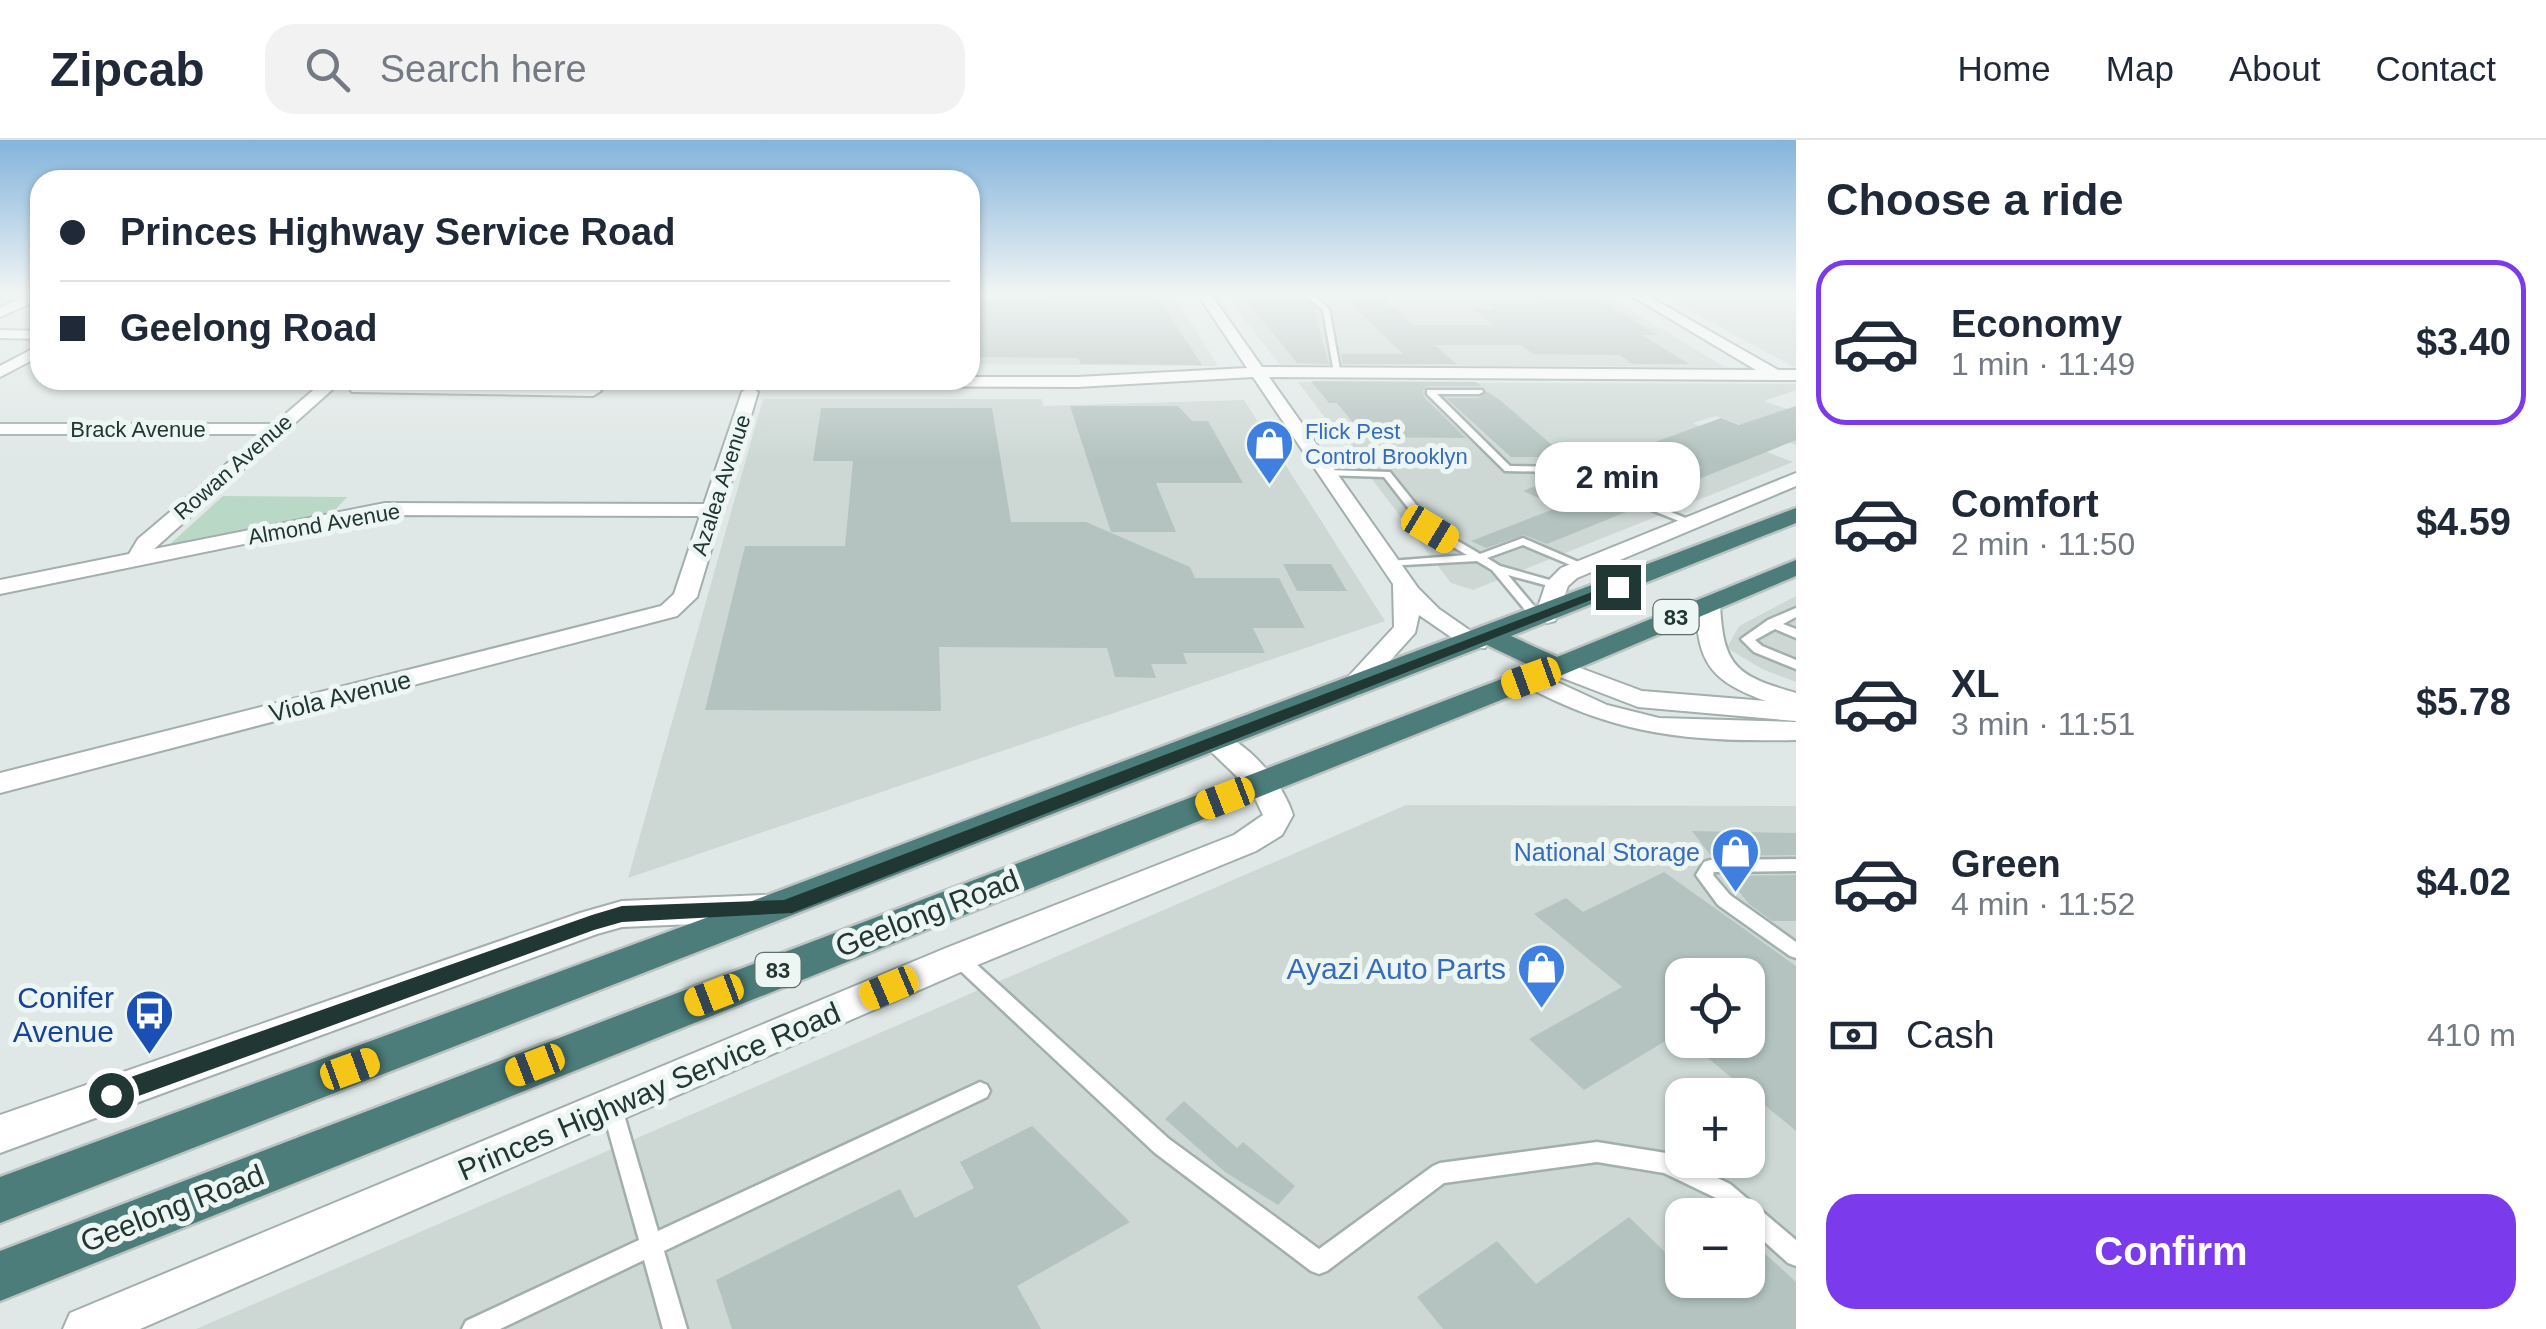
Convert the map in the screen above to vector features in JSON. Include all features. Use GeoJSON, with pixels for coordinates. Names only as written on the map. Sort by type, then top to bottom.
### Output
{"type":"FeatureCollection","features":[{"type":"Feature","properties":{"kind":"highway","name":"83"},"geometry":{"type":"LineString","coordinates":[[0,1200],[1543,618],[1796,515]]}},
{"type":"Feature","properties":{"kind":"highway","name":"Geelong Road"},"geometry":{"type":"LineString","coordinates":[[0,1276],[1544,672],[1796,567]]}},
{"type":"Feature","properties":{"kind":"highway"},"geometry":{"type":"LineString","coordinates":[[1483,640],[1544,672]]}},
{"type":"Feature","properties":{"kind":"street"},"geometry":{"type":"LineString","coordinates":[[1241,348],[1424,609],[1483,640]]}},
{"type":"Feature","properties":{"kind":"street"},"geometry":{"type":"LineString","coordinates":[[1731,348],[1776,374]]}},
{"type":"Feature","properties":{"kind":"street"},"geometry":{"type":"LineString","coordinates":[[0,372],[30,356]]}},
{"type":"Feature","properties":{"kind":"street"},"geometry":{"type":"LineString","coordinates":[[1077,382],[1290,374],[1796,375]]}},
{"type":"Feature","properties":{"kind":"street"},"geometry":{"type":"LineString","coordinates":[[1176,384],[1260,375]]}},
{"type":"Feature","properties":{"kind":"street"},"geometry":{"type":"LineString","coordinates":[[980,382],[1239,386],[1264,394],[1284,408]]}},
{"type":"Feature","properties":{"kind":"street","name":"Rowan Avenue"},"geometry":{"type":"LineString","coordinates":[[137,560],[146,544],[323,390]]}},
{"type":"Feature","properties":{"kind":"street"},"geometry":{"type":"LineString","coordinates":[[668,390],[750,392]]}},
{"type":"Feature","properties":{"kind":"street","name":"Azalea Avenue"},"geometry":{"type":"LineString","coordinates":[[679,605],[750,392],[755,390]]}},
{"type":"Feature","properties":{"kind":"street","name":"Brack Avenue"},"geometry":{"type":"LineString","coordinates":[[0,429],[276,429]]}},
{"type":"Feature","properties":{"kind":"street"},"geometry":{"type":"LineString","coordinates":[[1543,618],[1564,576],[1796,479]]}},
{"type":"Feature","properties":{"kind":"street","name":"Almond Avenue"},"geometry":{"type":"LineString","coordinates":[[0,588],[384,510],[713,510]]}},
{"type":"Feature","properties":{"kind":"street"},"geometry":{"type":"LineString","coordinates":[[1350,689],[1406,628],[1407,612],[1395,572]]}},
{"type":"Feature","properties":{"kind":"street"},"geometry":{"type":"LineString","coordinates":[[1708,604],[1711,644],[1721,664],[1749,683],[1796,701]]}},
{"type":"Feature","properties":{"kind":"street","name":"Viola Avenue"},"geometry":{"type":"LineString","coordinates":[[0,783],[652,616],[679,605]]}},
{"type":"Feature","properties":{"kind":"street"},"geometry":{"type":"LineString","coordinates":[[1544,672],[1638,699],[1796,712]]}},
{"type":"Feature","properties":{"kind":"street"},"geometry":{"type":"LineString","coordinates":[[1544,672],[1587,708],[1643,727],[1690,732],[1796,731]]}},
{"type":"Feature","properties":{"kind":"street"},"geometry":{"type":"LineString","coordinates":[[1214,740],[1262,783]]}},
{"type":"Feature","properties":{"kind":"street","name":"Princes Highway Service Road"},"geometry":{"type":"LineString","coordinates":[[92,1328],[958,958],[1245,844],[1270,827],[1278,815],[1262,783]]}},
{"type":"Feature","properties":{"kind":"street"},"geometry":{"type":"LineString","coordinates":[[0,1134],[592,922],[622,914],[785,907]]}},
{"type":"Feature","properties":{"kind":"lane"},"geometry":{"type":"LineString","coordinates":[[1333,348],[1338,374]]}},
{"type":"Feature","properties":{"kind":"lane"},"geometry":{"type":"LineString","coordinates":[[1480,392],[1430,392],[1508,469],[1557,469],[1693,523]]}},
{"type":"Feature","properties":{"kind":"lane"},"geometry":{"type":"LineString","coordinates":[[1328,474],[1387,474],[1430,529],[1496,568],[1556,586]]}},
{"type":"Feature","properties":{"kind":"lane"},"geometry":{"type":"LineString","coordinates":[[1395,572],[1478,558],[1523,542],[1584,567]]}},
{"type":"Feature","properties":{"kind":"lane"},"geometry":{"type":"LineString","coordinates":[[1496,568],[1543,618]]}},
{"type":"Feature","properties":{"kind":"lane"},"geometry":{"type":"LineString","coordinates":[[1796,612],[1746,639],[1758,649],[1796,666]]}},
{"type":"Feature","properties":{"kind":"lane"},"geometry":{"type":"LineString","coordinates":[[1772,623],[1796,634]]}},
{"type":"Feature","properties":{"kind":"lane"},"geometry":{"type":"LineString","coordinates":[[1796,866],[1723,864],[1705,872],[1710,887],[1724,900],[1796,951]]}},
{"type":"Feature","properties":{"kind":"lane"},"geometry":{"type":"LineString","coordinates":[[1772,934],[1796,935]]}},
{"type":"Feature","properties":{"kind":"lane"},"geometry":{"type":"LineString","coordinates":[[958,958],[1162,1146],[1319,1263],[1440,1173],[1597,1152],[1666,1163],[1723,1191],[1796,1255]]}},
{"type":"Feature","properties":{"kind":"lane"},"geometry":{"type":"LineString","coordinates":[[474,1329],[980,1090]]}},
{"type":"Feature","properties":{"kind":"lane"},"geometry":{"type":"LineString","coordinates":[[612,1108],[675,1329]]}},
{"type":"Feature","properties":{"kind":"shaded area"},"geometry":{"type":"Polygon","coordinates":[[[980,348],[1207,348],[1218,366],[980,364],[980,348]]]}},
{"type":"Feature","properties":{"kind":"shaded area"},"geometry":{"type":"Polygon","coordinates":[[[1267,348],[1694,348],[1725,367],[1280,365],[1267,348]]]}},
{"type":"Feature","properties":{"kind":"shaded area"},"geometry":{"type":"Polygon","coordinates":[[[1760,348],[1796,348],[1794,367],[1760,348]]]}},
{"type":"Feature","properties":{"kind":"shaded area"},"geometry":{"type":"Polygon","coordinates":[[[1298,382],[1796,384],[1796,390],[1764,401],[1796,412],[1796,445],[1716,416],[1692,423],[1793,462],[1473,590],[1451,583],[1298,382]]]}},
{"type":"Feature","properties":{"kind":"shaded area"},"geometry":{"type":"Polygon","coordinates":[[[763,399],[1041,399],[1044,406],[1244,400],[1385,621],[628,878],[763,399]]]}},
{"type":"Feature","properties":{"kind":"shaded area"},"geometry":{"type":"Polygon","coordinates":[[[1796,596],[1796,682],[1762,669],[1727,648],[1739,626],[1796,596]]]}},
{"type":"Feature","properties":{"kind":"shaded area"},"geometry":{"type":"Polygon","coordinates":[[[1406,805],[1796,806],[1796,1329],[196,1329],[1406,805]]]}},
{"type":"Feature","properties":{"kind":"green space"},"geometry":{"type":"Polygon","coordinates":[[[223,496],[347,497],[332,513],[168,546],[223,496]]]}},
{"type":"Feature","properties":{"kind":"building"},"geometry":{"type":"Polygon","coordinates":[[[980,348],[1191,348],[1202,365],[1081,364],[1078,358],[980,357],[980,348]]]}},
{"type":"Feature","properties":{"kind":"building"},"geometry":{"type":"Polygon","coordinates":[[[1285,348],[1325,348],[1329,364],[1297,363],[1285,348]]]}},
{"type":"Feature","properties":{"kind":"building"},"geometry":{"type":"Polygon","coordinates":[[[1397,348],[1439,348],[1456,364],[1343,364],[1341,354],[1403,354],[1397,348]]]}},
{"type":"Feature","properties":{"kind":"building"},"geometry":{"type":"Polygon","coordinates":[[[1526,348],[1664,348],[1689,364],[1633,364],[1619,355],[1533,354],[1526,348]]]}},
{"type":"Feature","properties":{"kind":"building"},"geometry":{"type":"Polygon","coordinates":[[[1311,381],[1476,382],[1481,386],[1427,386],[1423,390],[1424,397],[1466,438],[1365,437],[1337,403],[1329,403],[1311,381]]]}},
{"type":"Feature","properties":{"kind":"building"},"geometry":{"type":"Polygon","coordinates":[[[1486,391],[1566,457],[1511,457],[1446,398],[1479,398],[1486,391]]]}},
{"type":"Feature","properties":{"kind":"building"},"geometry":{"type":"Polygon","coordinates":[[[1070,406],[1178,406],[1192,421],[1208,421],[1243,483],[1156,483],[1176,532],[1111,532],[1070,406]]]}},
{"type":"Feature","properties":{"kind":"building"},"geometry":{"type":"Polygon","coordinates":[[[1796,406],[1796,440],[1664,493],[1668,494],[1653,501],[1578,470],[1721,418],[1739,425],[1796,406]]]}},
{"type":"Feature","properties":{"kind":"building"},"geometry":{"type":"Polygon","coordinates":[[[821,408],[992,408],[1011,522],[1086,522],[1190,567],[1195,578],[1279,578],[1305,628],[1253,628],[1265,653],[1183,653],[1187,664],[1151,664],[1156,678],[1115,677],[1107,648],[939,647],[941,711],[705,710],[745,546],[845,546],[853,461],[813,461],[821,408]]]}},
{"type":"Feature","properties":{"kind":"building"},"geometry":{"type":"Polygon","coordinates":[[[1559,477],[1636,508],[1547,544],[1524,535],[1486,548],[1471,541],[1559,507],[1523,491],[1559,477]]]}},
{"type":"Feature","properties":{"kind":"building"},"geometry":{"type":"Polygon","coordinates":[[[1283,564],[1331,564],[1347,591],[1297,591],[1283,564]]]}},
{"type":"Feature","properties":{"kind":"building"},"geometry":{"type":"Polygon","coordinates":[[[1692,831],[1796,833],[1796,855],[1711,856],[1692,831]]]}},
{"type":"Feature","properties":{"kind":"building"},"geometry":{"type":"Polygon","coordinates":[[[1664,872],[1796,966],[1796,1131],[1765,1105],[1765,1078],[1732,1078],[1708,1058],[1765,1058],[1765,958],[1665,958],[1665,1041],[1584,1090],[1529,1039],[1622,987],[1534,914],[1566,898],[1583,912],[1664,872]]]}},
{"type":"Feature","properties":{"kind":"building"},"geometry":{"type":"Polygon","coordinates":[[[1796,875],[1796,921],[1772,921],[1749,904],[1727,876],[1796,875]]]}},
{"type":"Feature","properties":{"kind":"building"},"geometry":{"type":"Polygon","coordinates":[[[1184,1101],[1237,1148],[1243,1142],[1295,1186],[1278,1205],[1225,1172],[1165,1119],[1184,1101]]]}},
{"type":"Feature","properties":{"kind":"building"},"geometry":{"type":"Polygon","coordinates":[[[1032,1126],[1130,1222],[1017,1286],[1041,1329],[732,1329],[716,1280],[900,1189],[915,1218],[974,1188],[960,1162],[1032,1126]]]}},
{"type":"Feature","properties":{"kind":"building"},"geometry":{"type":"Polygon","coordinates":[[[1629,1217],[1665,1252],[1665,1298],[1765,1298],[1765,1254],[1796,1282],[1796,1329],[1443,1329],[1417,1297],[1497,1241],[1536,1284],[1629,1217]]]}},
{"type":"Feature","properties":{"kind":"place","name":"Flick Pest Control Brooklyn"},"geometry":{"type":"Point","coordinates":[1270,486]}},
{"type":"Feature","properties":{"kind":"place","name":"National Storage"},"geometry":{"type":"Point","coordinates":[1735,894]}},
{"type":"Feature","properties":{"kind":"place","name":"Ayazi Auto Parts"},"geometry":{"type":"Point","coordinates":[1541,1010]}},
{"type":"Feature","properties":{"kind":"place","name":"Conifer Avenue"},"geometry":{"type":"Point","coordinates":[149,1056]}},
{"type":"Feature","properties":{"kind":"route"},"geometry":{"type":"LineString","coordinates":[[111,1095],[592,922],[622,914],[785,907],[1618,587]]}}]}
